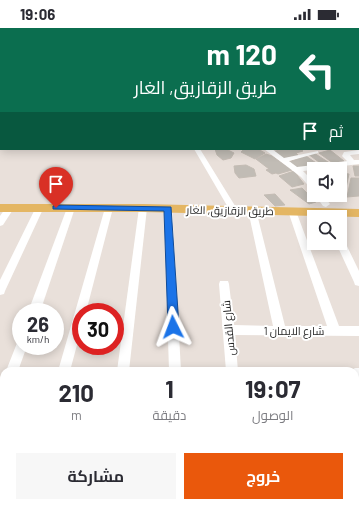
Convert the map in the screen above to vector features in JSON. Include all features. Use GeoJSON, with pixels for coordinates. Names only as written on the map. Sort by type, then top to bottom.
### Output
{"type":"FeatureCollection","features":[{"type":"Feature","properties":{"kind":"main road","name":"طريق الزقازيق, الغار"},"geometry":{"type":"LineString","coordinates":[[5,208],[168,208],[292,211],[359,205]]}},
{"type":"Feature","properties":{"kind":"main road","name":"طريق الزقازيق, الغار"},"geometry":{"type":"LineString","coordinates":[[325,207],[359,213]]}},
{"type":"Feature","properties":{"kind":"street"},"geometry":{"type":"LineString","coordinates":[[198,150],[234,210]]}},
{"type":"Feature","properties":{"kind":"street"},"geometry":{"type":"LineString","coordinates":[[268,150],[307,177]]}},
{"type":"Feature","properties":{"kind":"street"},"geometry":{"type":"LineString","coordinates":[[284,160],[315,150],[330,162]]}},
{"type":"Feature","properties":{"kind":"street"},"geometry":{"type":"LineString","coordinates":[[356,162],[346,156],[346,153],[359,152]]}},
{"type":"Feature","properties":{"kind":"street"},"geometry":{"type":"LineString","coordinates":[[297,169],[307,168]]}},
{"type":"Feature","properties":{"kind":"street"},"geometry":{"type":"LineString","coordinates":[[0,291],[40,207]]}},
{"type":"Feature","properties":{"kind":"street"},"geometry":{"type":"LineString","coordinates":[[0,223],[5,208]]}},
{"type":"Feature","properties":{"kind":"street"},"geometry":{"type":"LineString","coordinates":[[37,303],[71,208]]}},
{"type":"Feature","properties":{"kind":"street"},"geometry":{"type":"LineString","coordinates":[[65,367],[109,208]]}},
{"type":"Feature","properties":{"kind":"street"},"geometry":{"type":"LineString","coordinates":[[123,367],[143,208]]}},
{"type":"Feature","properties":{"kind":"street"},"geometry":{"type":"LineString","coordinates":[[168,208],[175,367]]}},
{"type":"Feature","properties":{"kind":"street"},"geometry":{"type":"LineString","coordinates":[[252,210],[280,330]]}},
{"type":"Feature","properties":{"kind":"street"},"geometry":{"type":"LineString","coordinates":[[292,211],[335,331]]}},
{"type":"Feature","properties":{"kind":"street"},"geometry":{"type":"LineString","coordinates":[[344,250],[359,282]]}},
{"type":"Feature","properties":{"kind":"street","name":"شارع القدس"},"geometry":{"type":"LineString","coordinates":[[224,284],[232,367]]}},
{"type":"Feature","properties":{"kind":"street","name":"شارع الايمان 1"},"geometry":{"type":"LineString","coordinates":[[229,330],[359,331]]}},
{"type":"Feature","properties":{"kind":"street"},"geometry":{"type":"LineString","coordinates":[[13,367],[18,355]]}},
{"type":"Feature","properties":{"kind":"building"},"geometry":{"type":"Polygon","coordinates":[[[215,150],[228,150],[234,153],[231,158],[223,160],[217,155],[215,150]]]}},
{"type":"Feature","properties":{"kind":"building"},"geometry":{"type":"Polygon","coordinates":[[[243,150],[260,150],[265,153],[255,159],[241,152],[243,150]]]}},
{"type":"Feature","properties":{"kind":"building"},"geometry":{"type":"Polygon","coordinates":[[[280,150],[303,151],[296,153],[298,155],[283,159],[271,152],[280,150]]]}},
{"type":"Feature","properties":{"kind":"building"},"geometry":{"type":"Polygon","coordinates":[[[330,150],[344,161],[332,162],[319,153],[330,150]]]}},
{"type":"Feature","properties":{"kind":"building"},"geometry":{"type":"Polygon","coordinates":[[[314,153],[328,162],[319,162],[308,154],[314,153]]]}},
{"type":"Feature","properties":{"kind":"building"},"geometry":{"type":"Polygon","coordinates":[[[266,154],[272,156],[292,170],[272,174],[266,170],[269,169],[256,159],[266,154]]]}},
{"type":"Feature","properties":{"kind":"building"},"geometry":{"type":"Polygon","coordinates":[[[306,156],[315,162],[307,162],[307,167],[297,168],[288,162],[306,156]]]}},
{"type":"Feature","properties":{"kind":"building"},"geometry":{"type":"Polygon","coordinates":[[[246,165],[254,169],[256,176],[239,178],[235,173],[234,166],[246,165]]]}},
{"type":"Feature","properties":{"kind":"building"},"geometry":{"type":"Polygon","coordinates":[[[353,166],[359,166],[359,176],[355,176],[353,166]]]}},
{"type":"Feature","properties":{"kind":"building"},"geometry":{"type":"Polygon","coordinates":[[[294,171],[304,184],[292,187],[279,176],[294,171]]]}},
{"type":"Feature","properties":{"kind":"building"},"geometry":{"type":"Polygon","coordinates":[[[351,178],[359,178],[359,196],[347,197],[351,178]]]}},
{"type":"Feature","properties":{"kind":"building"},"geometry":{"type":"Polygon","coordinates":[[[302,188],[307,193],[307,202],[316,202],[309,204],[290,190],[302,188]]]}},
{"type":"Feature","properties":{"kind":"building"},"geometry":{"type":"Polygon","coordinates":[[[275,194],[285,205],[275,206],[264,195],[275,194]]]}},
{"type":"Feature","properties":{"kind":"route"},"geometry":{"type":"LineString","coordinates":[[56,208],[168,208],[173,327]]}}]}
